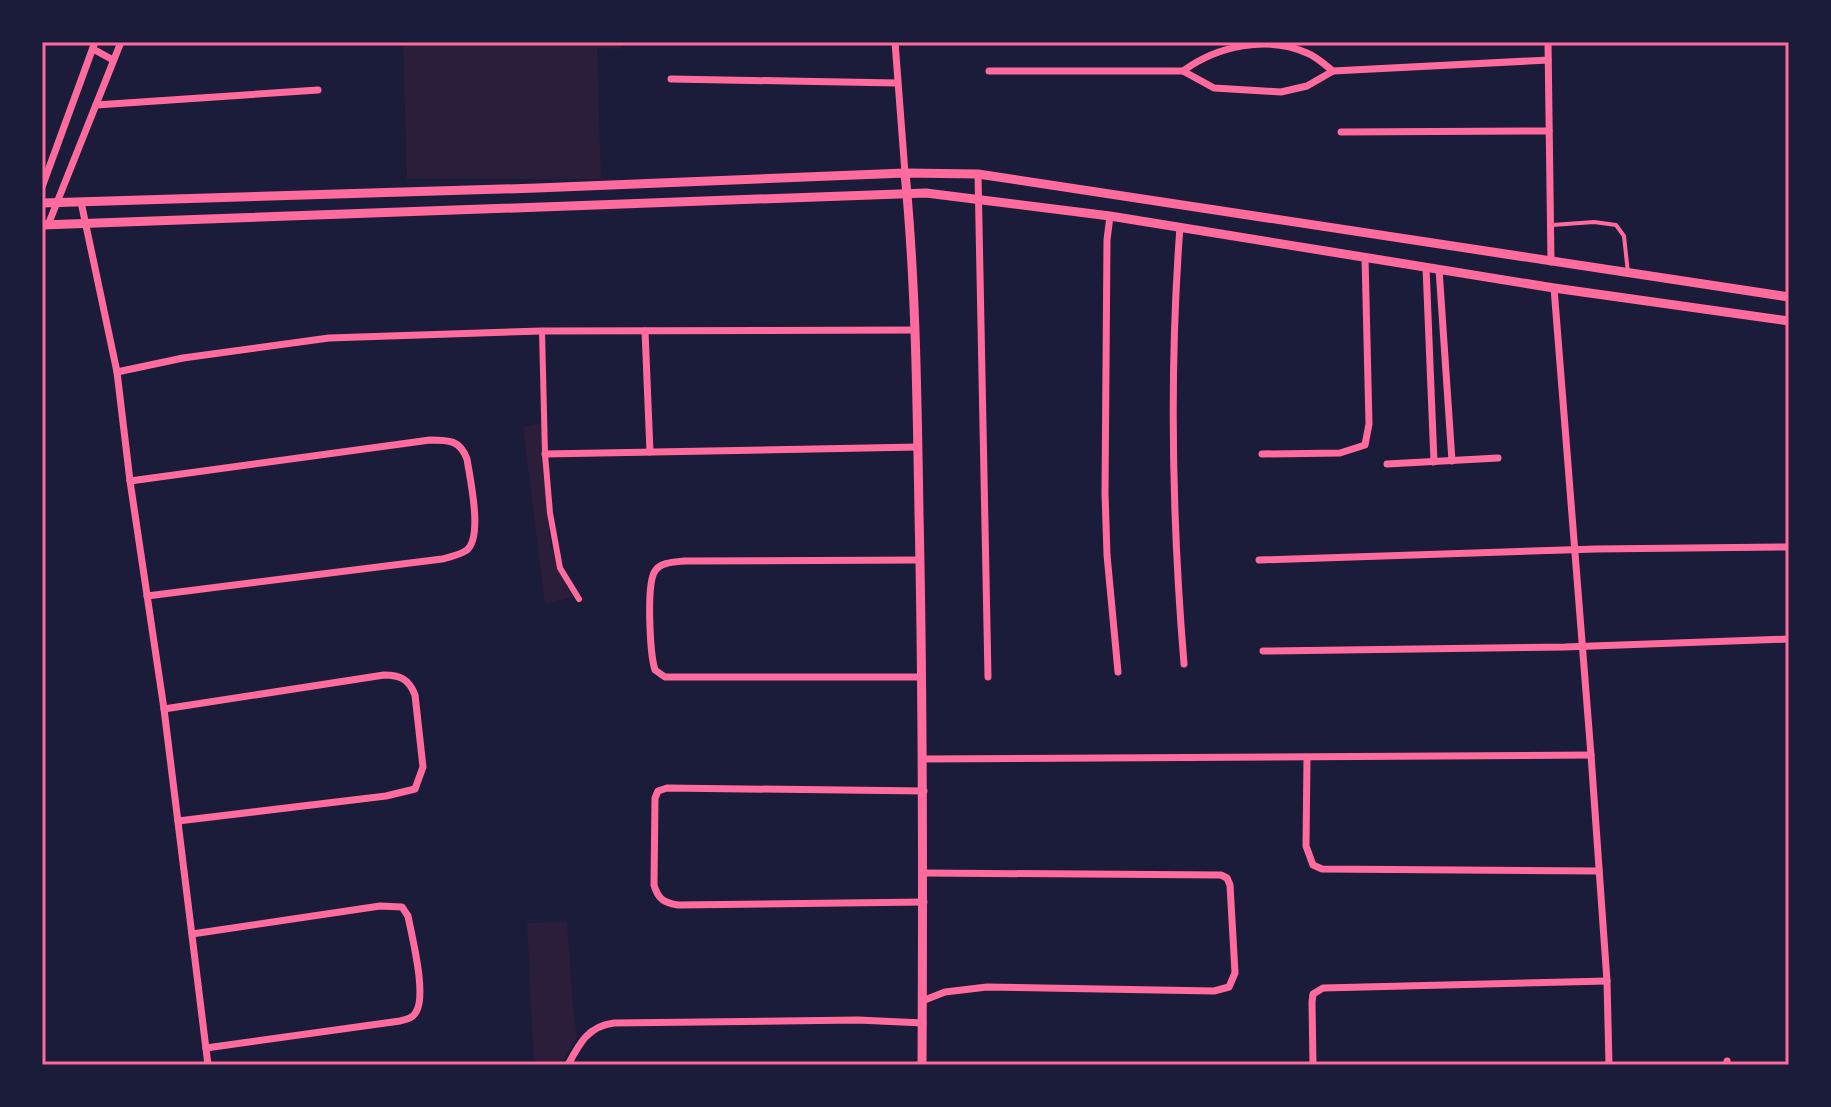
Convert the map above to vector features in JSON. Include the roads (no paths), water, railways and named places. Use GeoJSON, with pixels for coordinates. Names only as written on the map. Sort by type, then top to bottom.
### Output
{"type":"FeatureCollection","features":[{"type":"Feature","properties":{"kind":"street"},"geometry":{"type":"LineString","coordinates":[[121,42],[45,225],[489,211],[907,193],[978,198],[1110,216],[1554,288],[1789,321]]}},
{"type":"Feature","properties":{"kind":"street"},"geometry":{"type":"LineString","coordinates":[[895,42],[915,330],[925,873],[922,1065]]}},
{"type":"Feature","properties":{"kind":"street"},"geometry":{"type":"LineString","coordinates":[[1548,42],[1551,262]]}},
{"type":"Feature","properties":{"kind":"street"},"geometry":{"type":"LineString","coordinates":[[42,187],[94,45],[113,60]]}},
{"type":"Feature","properties":{"kind":"street"},"geometry":{"type":"LineString","coordinates":[[1183,71],[1202,57],[1223,49],[1249,46],[1285,47],[1308,53],[1333,71]]}},
{"type":"Feature","properties":{"kind":"street"},"geometry":{"type":"LineString","coordinates":[[989,71],[1183,71],[1214,88],[1281,92],[1307,86],[1333,71],[1548,60]]}},
{"type":"Feature","properties":{"kind":"street"},"geometry":{"type":"LineString","coordinates":[[671,79],[897,83]]}},
{"type":"Feature","properties":{"kind":"street"},"geometry":{"type":"LineString","coordinates":[[96,105],[318,90]]}},
{"type":"Feature","properties":{"kind":"street"},"geometry":{"type":"LineString","coordinates":[[1341,132],[1549,131]]}},
{"type":"Feature","properties":{"kind":"street"},"geometry":{"type":"LineString","coordinates":[[42,203],[905,173],[978,174],[1789,297]]}},
{"type":"Feature","properties":{"kind":"street"},"geometry":{"type":"LineString","coordinates":[[978,174],[988,677]]}},
{"type":"Feature","properties":{"kind":"street"},"geometry":{"type":"LineString","coordinates":[[489,211],[490,189]]}},
{"type":"Feature","properties":{"kind":"street"},"geometry":{"type":"LineString","coordinates":[[81,202],[117,372],[164,709],[208,1065]]}},
{"type":"Feature","properties":{"kind":"street"},"geometry":{"type":"LineString","coordinates":[[1110,216],[1107,240],[1105,493],[1107,555],[1118,672]]}},
{"type":"Feature","properties":{"kind":"street"},"geometry":{"type":"LineString","coordinates":[[1180,227],[1172,456],[1184,664]]}},
{"type":"Feature","properties":{"kind":"street"},"geometry":{"type":"LineString","coordinates":[[1262,454],[1340,453],[1365,445],[1369,424],[1365,257]]}},
{"type":"Feature","properties":{"kind":"street"},"geometry":{"type":"LineString","coordinates":[[1426,267],[1434,462]]}},
{"type":"Feature","properties":{"kind":"street"},"geometry":{"type":"LineString","coordinates":[[1439,269],[1452,461]]}},
{"type":"Feature","properties":{"kind":"street"},"geometry":{"type":"LineString","coordinates":[[1554,288],[1607,981],[1609,1065]]}},
{"type":"Feature","properties":{"kind":"street"},"geometry":{"type":"LineString","coordinates":[[117,372],[183,358],[329,338],[542,331],[915,330]]}},
{"type":"Feature","properties":{"kind":"street"},"geometry":{"type":"LineString","coordinates":[[542,331],[545,454],[550,513],[560,568],[579,599]]}},
{"type":"Feature","properties":{"kind":"street"},"geometry":{"type":"LineString","coordinates":[[645,331],[650,452]]}},
{"type":"Feature","properties":{"kind":"street"},"geometry":{"type":"LineString","coordinates":[[130,481],[430,440],[456,442],[467,459],[475,529],[473,542],[458,555],[147,596]]}},
{"type":"Feature","properties":{"kind":"street"},"geometry":{"type":"LineString","coordinates":[[545,454],[918,447]]}},
{"type":"Feature","properties":{"kind":"street"},"geometry":{"type":"LineString","coordinates":[[1387,464],[1498,458]]}},
{"type":"Feature","properties":{"kind":"street"},"geometry":{"type":"LineString","coordinates":[[1259,560],[1789,547]]}},
{"type":"Feature","properties":{"kind":"street"},"geometry":{"type":"LineString","coordinates":[[920,560],[684,561],[661,565],[650,584],[651,651],[655,670],[665,677],[921,677]]}},
{"type":"Feature","properties":{"kind":"street"},"geometry":{"type":"LineString","coordinates":[[1263,651],[1789,639]]}},
{"type":"Feature","properties":{"kind":"street"},"geometry":{"type":"LineString","coordinates":[[164,709],[384,675],[404,677],[412,685],[415,695],[423,767],[415,789],[386,796],[178,821]]}},
{"type":"Feature","properties":{"kind":"street"},"geometry":{"type":"LineString","coordinates":[[922,759],[1591,755]]}},
{"type":"Feature","properties":{"kind":"street"},"geometry":{"type":"LineString","coordinates":[[1307,758],[1306,846],[1313,865],[1322,869],[1599,871]]}},
{"type":"Feature","properties":{"kind":"street"},"geometry":{"type":"LineString","coordinates":[[924,791],[667,788],[658,791],[655,798],[654,885],[662,901],[678,905],[924,902]]}},
{"type":"Feature","properties":{"kind":"street"},"geometry":{"type":"LineString","coordinates":[[922,1001],[945,992],[987,987],[1214,991],[1229,987],[1235,973],[1230,885],[1227,878],[1221,875],[925,873]]}},
{"type":"Feature","properties":{"kind":"street"},"geometry":{"type":"LineString","coordinates":[[192,934],[380,906],[402,907],[408,916],[420,994],[417,1011],[410,1018],[400,1021],[206,1048]]}},
{"type":"Feature","properties":{"kind":"street"},"geometry":{"type":"LineString","coordinates":[[1313,1065],[1313,994],[1323,988],[1607,981]]}},
{"type":"Feature","properties":{"kind":"street"},"geometry":{"type":"LineString","coordinates":[[568,1065],[583,1039],[595,1028],[614,1023],[858,1020],[923,1023]]}},
{"type":"Feature","properties":{"kind":"lane"},"geometry":{"type":"LineString","coordinates":[[1550,225],[1607,222],[1616,225],[1624,236],[1628,273]]}}]}
